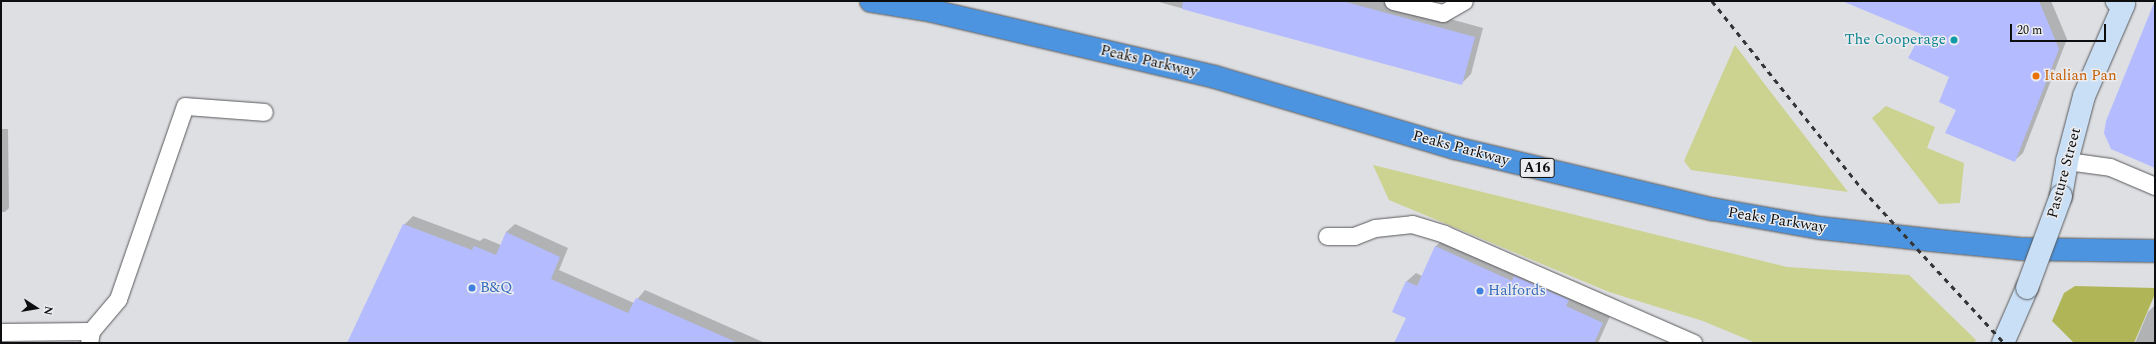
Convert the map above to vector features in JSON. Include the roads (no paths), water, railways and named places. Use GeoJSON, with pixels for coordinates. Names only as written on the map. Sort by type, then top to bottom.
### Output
{"type":"FeatureCollection","features":[{"type":"Feature","properties":{"kind":"highway","name":"Peaks Parkway"},"geometry":{"type":"LineString","coordinates":[[871,1],[932,11],[1216,76],[1455,148],[1712,209],[1820,228],[2021,249],[2155,251]]}},
{"type":"Feature","properties":{"kind":"street","name":"Pasture Street"},"geometry":{"type":"LineString","coordinates":[[2003,343],[2027,288],[2061,196],[2067,161],[2084,96],[2121,2]]}},
{"type":"Feature","properties":{"kind":"lane"},"geometry":{"type":"LineString","coordinates":[[1393,1],[1443,13],[1464,1]]}},
{"type":"Feature","properties":{"kind":"lane"},"geometry":{"type":"LineString","coordinates":[[1,332],[90,337],[118,299],[185,106],[264,112]]}},
{"type":"Feature","properties":{"kind":"lane"},"geometry":{"type":"LineString","coordinates":[[2067,161],[2110,167],[2155,186]]}},
{"type":"Feature","properties":{"kind":"lane"},"geometry":{"type":"LineString","coordinates":[[1328,236],[1354,236],[1375,228],[1412,224],[1444,234],[1693,343]]}},
{"type":"Feature","properties":{"kind":"railway"},"geometry":{"type":"LineString","coordinates":[[1712,1],[1863,190],[2004,343]]}},
{"type":"Feature","properties":{"kind":"place","name":"The Cooperage"},"geometry":{"type":"Point","coordinates":[1954,40]}},
{"type":"Feature","properties":{"kind":"place","name":"Italian Pan"},"geometry":{"type":"Point","coordinates":[2036,76]}},
{"type":"Feature","properties":{"kind":"place","name":"B&Q"},"geometry":{"type":"Point","coordinates":[472,288]}},
{"type":"Feature","properties":{"kind":"place","name":"Halfords"},"geometry":{"type":"Point","coordinates":[1480,291]}}]}
